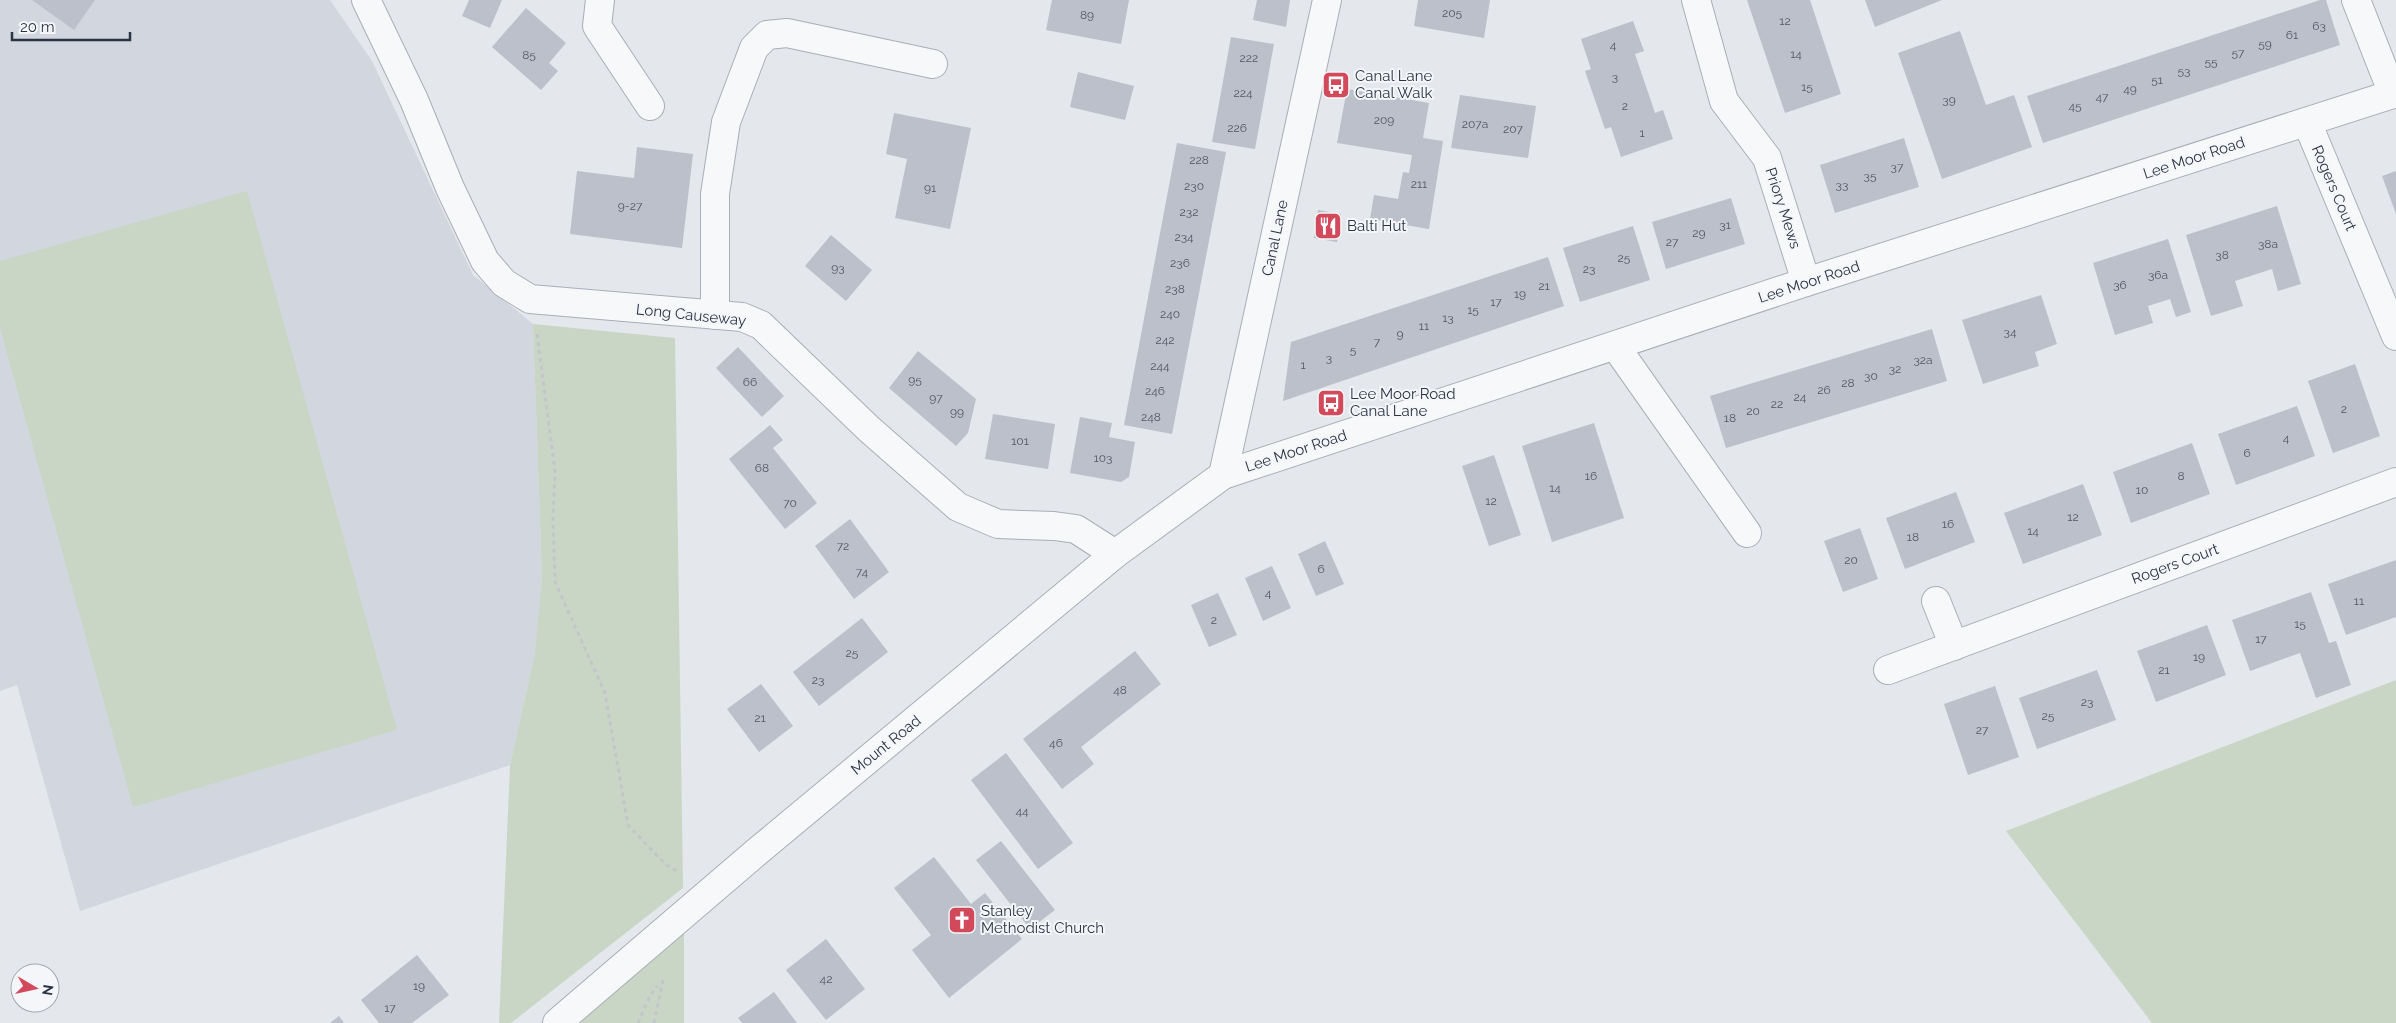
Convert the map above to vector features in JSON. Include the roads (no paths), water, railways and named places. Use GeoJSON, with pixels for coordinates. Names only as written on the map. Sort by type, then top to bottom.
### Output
{"type":"FeatureCollection","features":[{"type":"Feature","properties":{"kind":"street","name":"Long Causeway"},"geometry":{"type":"LineString","coordinates":[[366,0],[414,100],[450,188],[484,261],[504,283],[530,299],[742,317],[761,324],[869,429],[958,507],[998,524],[1054,526],[1076,529],[1115,554]]}},
{"type":"Feature","properties":{"kind":"street"},"geometry":{"type":"LineString","coordinates":[[600,0],[598,26],[650,106]]}},
{"type":"Feature","properties":{"kind":"street","name":"Canal Lane"},"geometry":{"type":"LineString","coordinates":[[1223,475],[1327,0]]}},
{"type":"Feature","properties":{"kind":"street","name":"Priory Mews"},"geometry":{"type":"LineString","coordinates":[[1696,0],[1724,101],[1767,158],[1806,282]]}},
{"type":"Feature","properties":{"kind":"street"},"geometry":{"type":"LineString","coordinates":[[2356,0],[2394,94]]}},
{"type":"Feature","properties":{"kind":"street"},"geometry":{"type":"LineString","coordinates":[[715,315],[715,194],[726,122],[754,48],[767,35],[787,33],[933,64]]}},
{"type":"Feature","properties":{"kind":"street","name":"Lee Moor Road"},"geometry":{"type":"LineString","coordinates":[[1223,475],[1806,282],[2394,94]]}},
{"type":"Feature","properties":{"kind":"street","name":"Rogers Court"},"geometry":{"type":"LineString","coordinates":[[2307,122],[2396,336]]}},
{"type":"Feature","properties":{"kind":"street"},"geometry":{"type":"LineString","coordinates":[[1616,346],[1747,534]]}},
{"type":"Feature","properties":{"kind":"street","name":"Mount Road"},"geometry":{"type":"LineString","coordinates":[[557,1023],[717,886],[1115,554],[1223,475]]}},
{"type":"Feature","properties":{"kind":"street","name":"Rogers Court"},"geometry":{"type":"LineString","coordinates":[[1888,670],[2396,482]]}},
{"type":"Feature","properties":{"kind":"street"},"geometry":{"type":"LineString","coordinates":[[1936,601],[1954,646]]}},
{"type":"Feature","properties":{"kind":"place","name":"Canal Lane Canal Walk"},"geometry":{"type":"Point","coordinates":[1336,85]}},
{"type":"Feature","properties":{"kind":"place","name":"Balti Hut"},"geometry":{"type":"Point","coordinates":[1328,226]}},
{"type":"Feature","properties":{"kind":"place","name":"Lee Moor Road Canal Lane"},"geometry":{"type":"Point","coordinates":[1331,403]}},
{"type":"Feature","properties":{"kind":"place","name":"Stanley Methodist Church"},"geometry":{"type":"Point","coordinates":[962,920]}}]}
